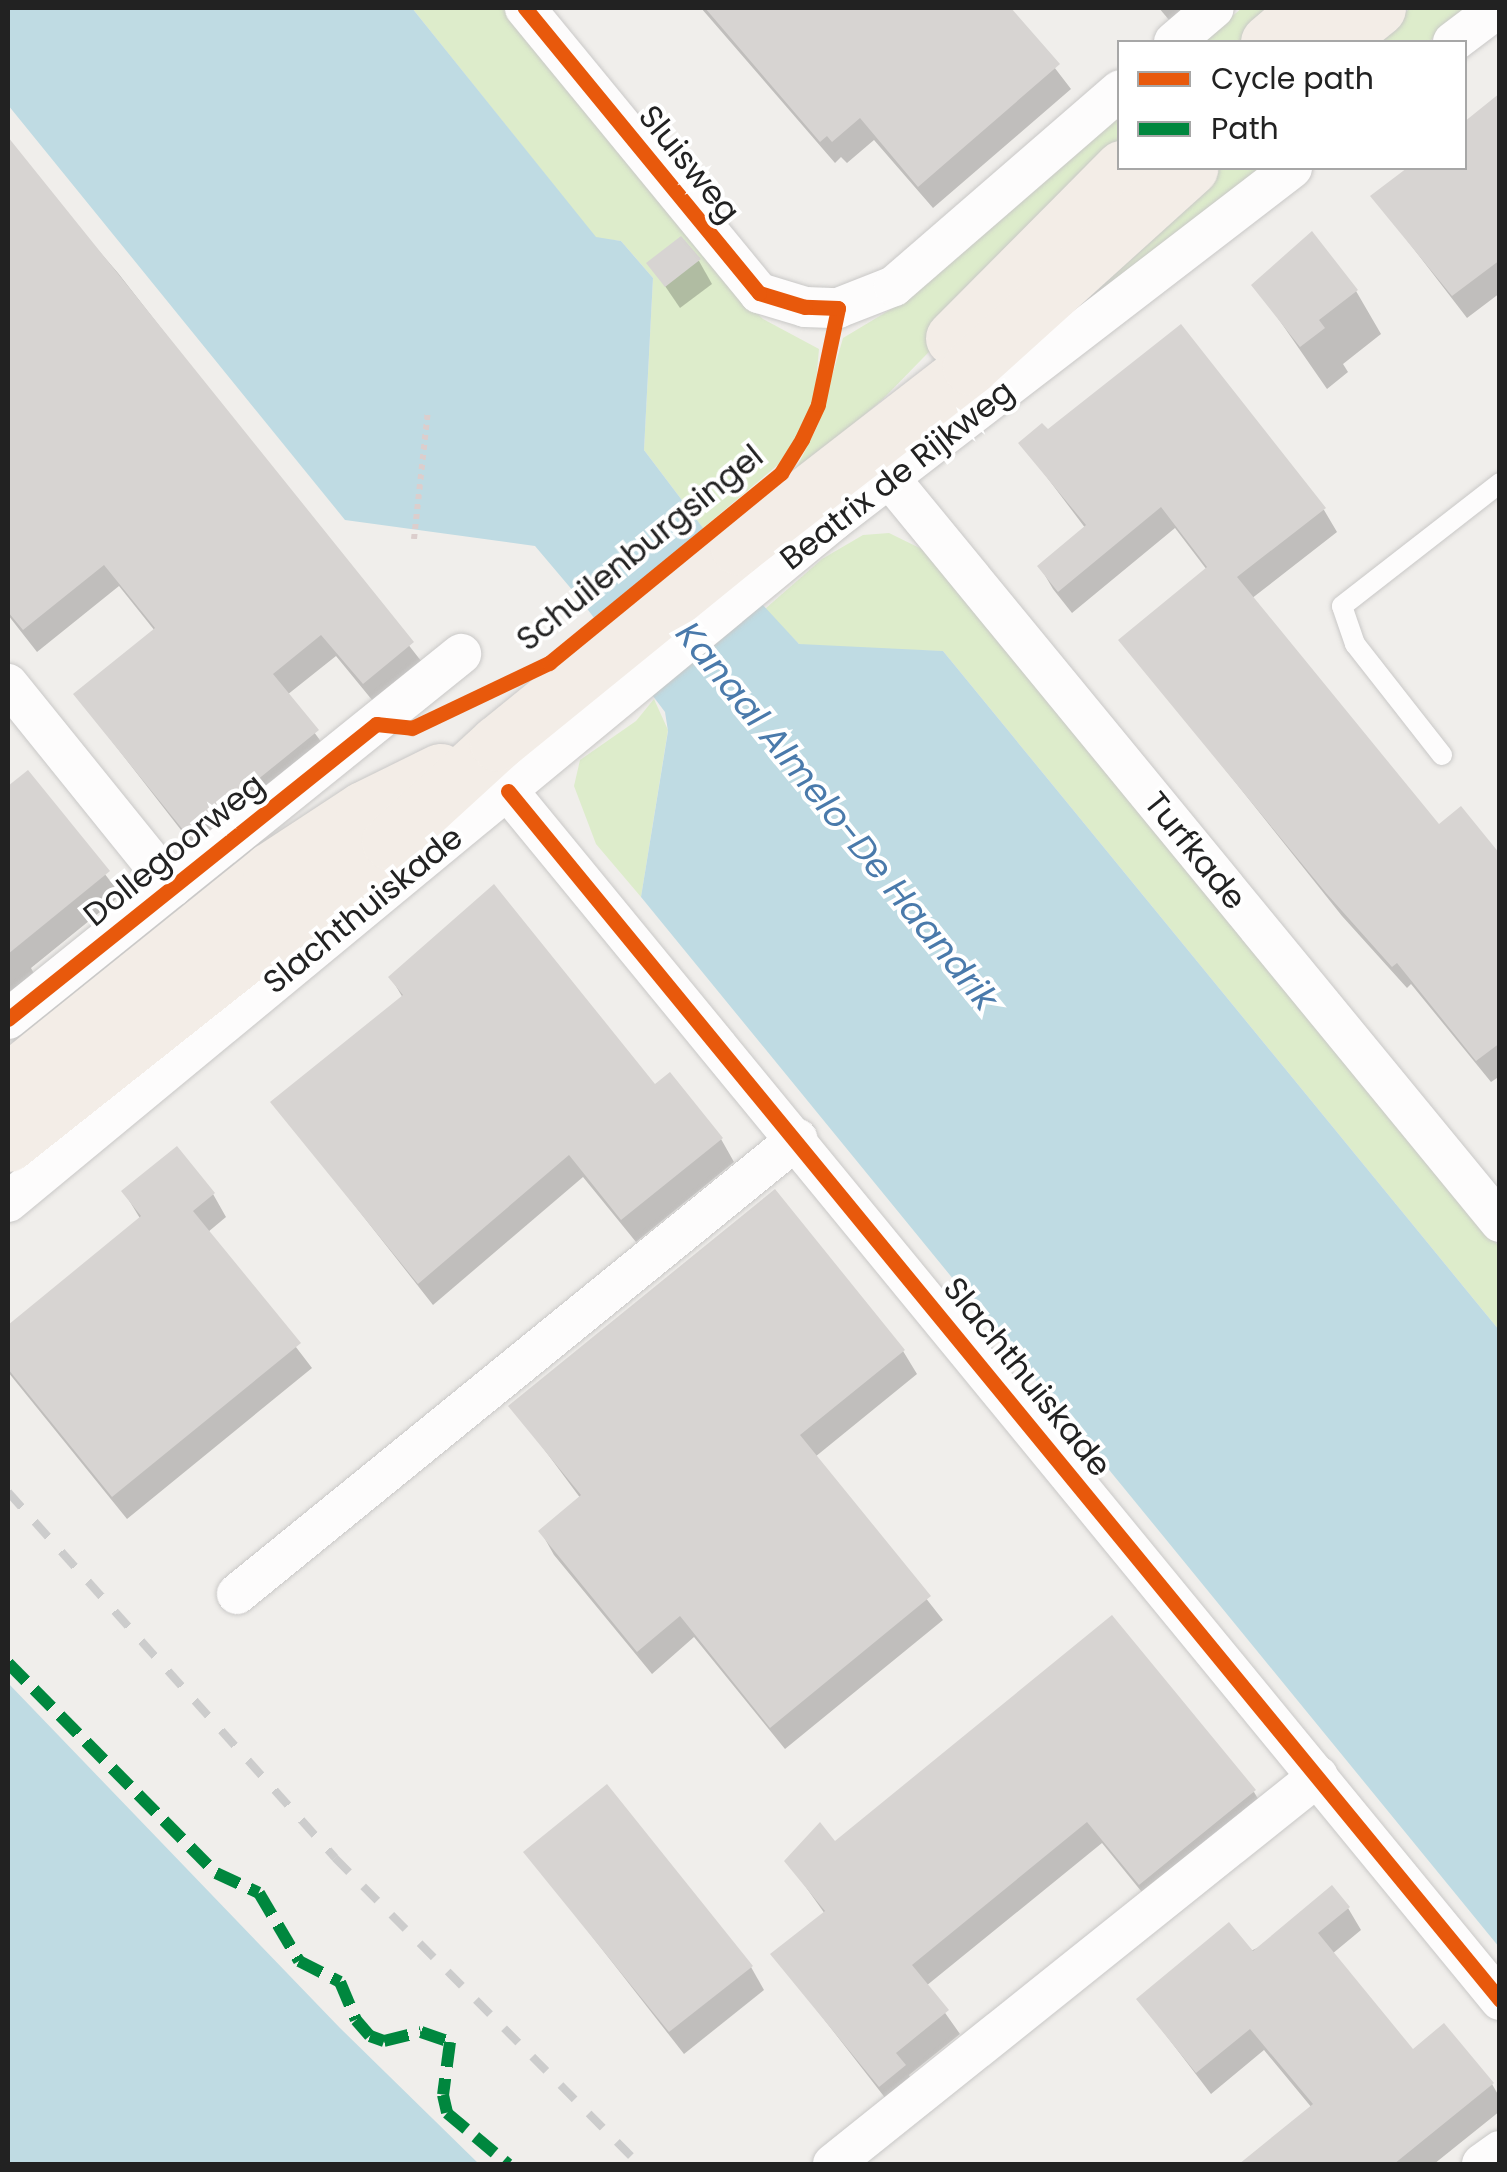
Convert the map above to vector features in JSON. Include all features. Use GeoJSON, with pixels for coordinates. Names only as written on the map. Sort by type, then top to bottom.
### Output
{"type":"FeatureCollection","features":[{"type":"Feature","properties":{"kind":"main road"},"geometry":{"type":"LineString","coordinates":[[1270,40],[1308,8]]}},
{"type":"Feature","properties":{"kind":"main road"},"geometry":{"type":"LineString","coordinates":[[1338,40],[1378,8]]}},
{"type":"Feature","properties":{"kind":"main road","name":"Schuilenburgsingel"},"geometry":{"type":"LineString","coordinates":[[874,465],[949,343],[1120,170]]}},
{"type":"Feature","properties":{"kind":"main road","name":"Schuilenburgsingel"},"geometry":{"type":"LineString","coordinates":[[8,1144],[389,842],[502,767],[874,465],[970,367],[1188,170]]}},
{"type":"Feature","properties":{"kind":"main road","name":"Schuilenburgsingel"},"geometry":{"type":"LineString","coordinates":[[8,1081],[270,870],[363,809],[502,767]]}},
{"type":"Feature","properties":{"kind":"street","name":"Sluisweg"},"geometry":{"type":"LineString","coordinates":[[526,8],[759,293],[805,307],[838,308],[894,286],[1117,93]]}},
{"type":"Feature","properties":{"kind":"street"},"geometry":{"type":"LineString","coordinates":[[1176,40],[1214,8]]}},
{"type":"Feature","properties":{"kind":"street"},"geometry":{"type":"LineString","coordinates":[[1456,40],[1498,8]]}},
{"type":"Feature","properties":{"kind":"street","name":"Beatrix de Rijkweg"},"geometry":{"type":"LineString","coordinates":[[874,465],[1289,170]]}},
{"type":"Feature","properties":{"kind":"street","name":"Turfkade"},"geometry":{"type":"LineString","coordinates":[[874,465],[1500,1222]]}},
{"type":"Feature","properties":{"kind":"street","name":"Dollegoorweg"},"geometry":{"type":"LineString","coordinates":[[8,1019],[461,654]]}},
{"type":"Feature","properties":{"kind":"street"},"geometry":{"type":"LineString","coordinates":[[8,684],[172,887]]}},
{"type":"Feature","properties":{"kind":"street","name":"Slachthuiskade"},"geometry":{"type":"LineString","coordinates":[[8,1202],[502,767],[798,1139],[1500,2000]]}},
{"type":"Feature","properties":{"kind":"street"},"geometry":{"type":"LineString","coordinates":[[237,1594],[798,1139]]}},
{"type":"Feature","properties":{"kind":"street"},"geometry":{"type":"LineString","coordinates":[[833,2164],[1318,1776]]}},
{"type":"Feature","properties":{"kind":"street"},"geometry":{"type":"LineString","coordinates":[[1482,2164],[1500,2151]]}},
{"type":"Feature","properties":{"kind":"lane"},"geometry":{"type":"LineString","coordinates":[[1442,754],[1356,644],[1342,606],[1500,484]]}},
{"type":"Feature","properties":{"kind":"path"},"geometry":{"type":"LineString","coordinates":[[414,538],[428,411]]}},
{"type":"Feature","properties":{"kind":"green space"},"geometry":{"type":"Polygon","coordinates":[[[412,8],[510,8],[741,298],[763,319],[819,349],[815,394],[803,427],[779,464],[703,528],[644,450],[653,278],[621,241],[596,238],[412,8]]]}},
{"type":"Feature","properties":{"kind":"green space"},"geometry":{"type":"Polygon","coordinates":[[[1242,8],[1291,8],[1253,40],[1203,40],[1242,8]]]}},
{"type":"Feature","properties":{"kind":"green space"},"geometry":{"type":"Polygon","coordinates":[[[1411,8],[1473,8],[1431,40],[1367,40],[1411,8]]]}},
{"type":"Feature","properties":{"kind":"green space"},"geometry":{"type":"Polygon","coordinates":[[[1117,115],[1117,159],[883,399],[791,479],[818,425],[843,338],[893,308],[1117,115]]]}},
{"type":"Feature","properties":{"kind":"green space"},"geometry":{"type":"Polygon","coordinates":[[[1217,170],[1263,170],[918,428],[1217,170]]]}},
{"type":"Feature","properties":{"kind":"green space"},"geometry":{"type":"Polygon","coordinates":[[[889,533],[936,556],[1499,1247],[1499,1330],[943,651],[823,649],[799,644],[765,609],[822,559],[863,535],[889,533]]]}},
{"type":"Feature","properties":{"kind":"green space"},"geometry":{"type":"Polygon","coordinates":[[[654,699],[668,730],[641,897],[596,844],[574,786],[580,760],[636,721],[654,699]]]}},
{"type":"Feature","properties":{"kind":"water","name":"Kanaal Almelo-De Haandrik"},"geometry":{"type":"Polygon","coordinates":[[[8,8],[412,8],[596,237],[621,241],[653,278],[644,450],[703,528],[703,540],[799,644],[943,651],[1499,1330],[1499,1947],[641,897],[668,731],[665,712],[579,598],[535,546],[345,520],[8,105],[8,8]]]}},
{"type":"Feature","properties":{"kind":"water"},"geometry":{"type":"Polygon","coordinates":[[[8,1683],[340,2028],[479,2164],[8,2164],[8,1683]]]}},
{"type":"Feature","properties":{"kind":"building"},"geometry":{"type":"Polygon","coordinates":[[[705,8],[1011,8],[1060,64],[918,187],[860,118],[832,142],[827,136],[820,142],[705,8]]]}},
{"type":"Feature","properties":{"kind":"building"},"geometry":{"type":"Polygon","coordinates":[[[1500,93],[1500,260],[1452,296],[1370,196],[1404,170],[1467,170],[1467,120],[1500,93]]]}},
{"type":"Feature","properties":{"kind":"building"},"geometry":{"type":"Polygon","coordinates":[[[8,137],[414,642],[363,684],[321,635],[273,674],[319,730],[188,836],[73,694],[155,628],[104,565],[23,630],[8,612],[8,137]]]}},
{"type":"Feature","properties":{"kind":"building"},"geometry":{"type":"Polygon","coordinates":[[[1312,231],[1358,290],[1319,320],[1325,328],[1300,347],[1251,285],[1312,231]]]}},
{"type":"Feature","properties":{"kind":"building"},"geometry":{"type":"Polygon","coordinates":[[[681,236],[701,259],[665,287],[646,263],[681,236]]]}},
{"type":"Feature","properties":{"kind":"building"},"geometry":{"type":"Polygon","coordinates":[[[1181,324],[1326,508],[1237,577],[1439,824],[1461,806],[1500,854],[1500,1043],[1476,1061],[1397,963],[1392,967],[1326,893],[1118,640],[1207,567],[1161,507],[1058,592],[1037,566],[1086,525],[1018,443],[1042,423],[1048,429],[1181,324]]]}},
{"type":"Feature","properties":{"kind":"building"},"geometry":{"type":"Polygon","coordinates":[[[28,770],[110,871],[8,954],[8,786],[28,770]]]}},
{"type":"Feature","properties":{"kind":"building"},"geometry":{"type":"Polygon","coordinates":[[[494,884],[655,1084],[670,1072],[723,1138],[621,1220],[569,1155],[418,1284],[270,1102],[403,995],[388,977],[494,884]]]}},
{"type":"Feature","properties":{"kind":"building"},"geometry":{"type":"Polygon","coordinates":[[[177,1146],[215,1193],[193,1211],[301,1343],[112,1497],[8,1369],[8,1325],[141,1216],[121,1191],[177,1146]]]}},
{"type":"Feature","properties":{"kind":"building"},"geometry":{"type":"Polygon","coordinates":[[[775,1189],[905,1350],[800,1435],[931,1596],[770,1728],[680,1616],[637,1652],[538,1531],[581,1495],[508,1406],[775,1189]]]}},
{"type":"Feature","properties":{"kind":"building"},"geometry":{"type":"Polygon","coordinates":[[[1112,1615],[1256,1790],[1139,1885],[1087,1822],[912,1965],[949,2010],[896,2053],[906,2065],[879,2087],[770,1954],[825,1911],[784,1861],[820,1822],[835,1841],[1112,1615]]]}},
{"type":"Feature","properties":{"kind":"building"},"geometry":{"type":"Polygon","coordinates":[[[607,1784],[753,1966],[669,2032],[523,1852],[607,1784]]]}},
{"type":"Feature","properties":{"kind":"building"},"geometry":{"type":"Polygon","coordinates":[[[1332,1885],[1350,1907],[1318,1933],[1413,2049],[1444,2023],[1494,2083],[1394,2164],[1239,2164],[1313,2104],[1250,2029],[1196,2073],[1136,1999],[1229,1922],[1253,1951],[1332,1885]]]}},
{"type":"Feature","properties":{"kind":"railway"},"geometry":{"type":"LineString","coordinates":[[8,1492],[335,1858],[639,2164]]}},
{"type":"Feature","properties":{"kind":"marked path"},"geometry":{"type":"LineString","coordinates":[[8,1663],[216,1873],[259,1893],[299,1961],[340,1982],[356,2020],[370,2036],[384,2041],[421,2032],[450,2042],[443,2095],[447,2113],[508,2164]]}},
{"type":"Feature","properties":{"kind":"cycle path"},"geometry":{"type":"LineString","coordinates":[[8,1019],[376,724],[412,728],[549,663],[781,473],[802,439],[818,404],[838,308],[805,307],[759,293],[525,8]]}},
{"type":"Feature","properties":{"kind":"cycle path"},"geometry":{"type":"LineString","coordinates":[[508,791],[1500,2000]]}}]}
